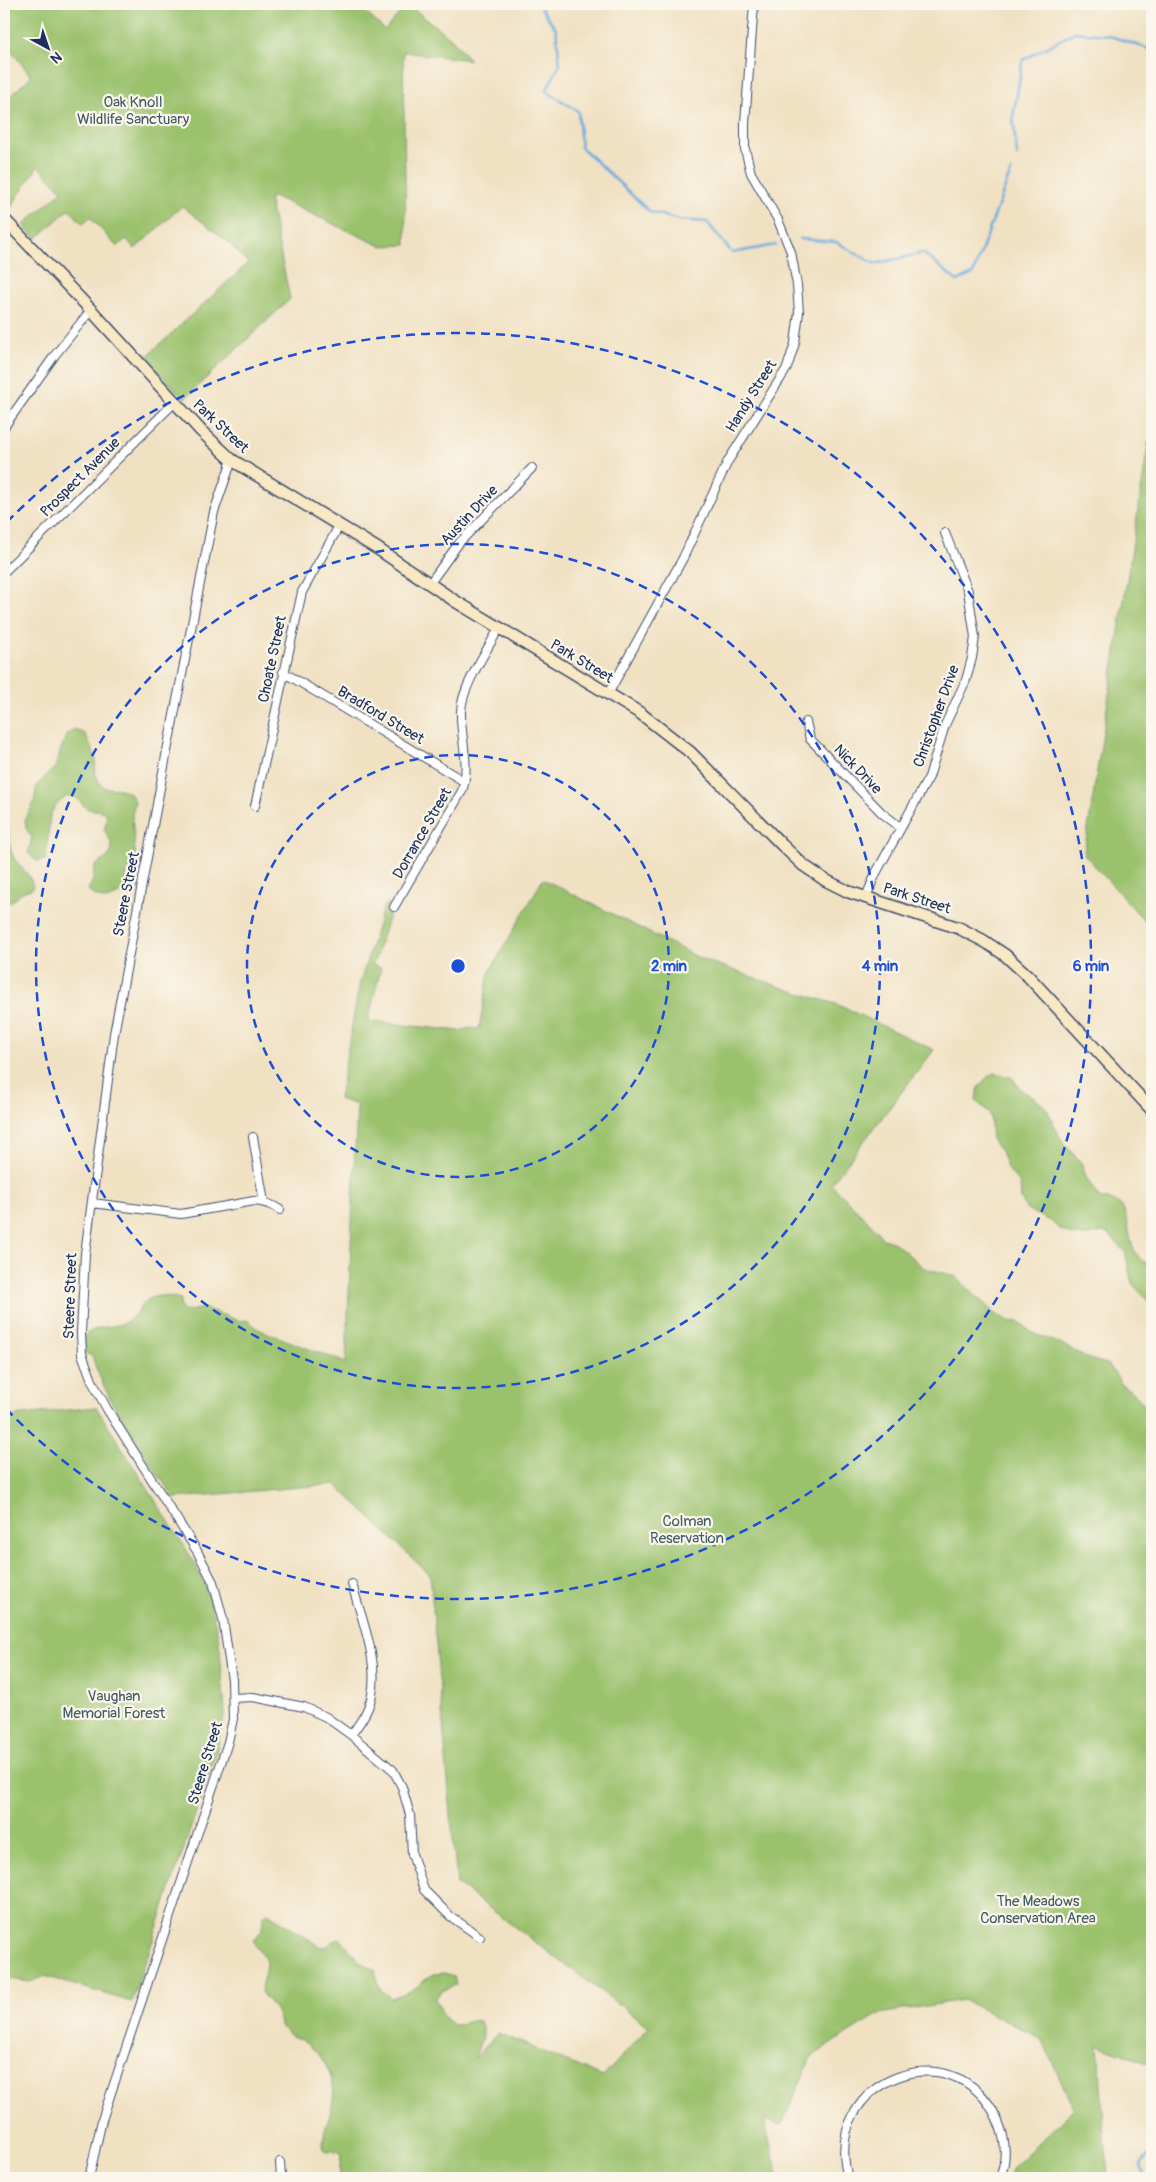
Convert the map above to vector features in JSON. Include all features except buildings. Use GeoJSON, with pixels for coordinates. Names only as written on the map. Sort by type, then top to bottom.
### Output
{"type":"FeatureCollection","features":[{"type":"Feature","properties":{"kind":"main road","name":"Park Street"},"geometry":{"type":"LineString","coordinates":[[4,219],[91,310],[201,432],[232,460],[340,526],[455,601],[640,713],[690,752],[803,865],[825,880],[849,892],[959,928],[1005,955],[1028,976],[1152,1110]]}},
{"type":"Feature","properties":{"kind":"street","name":"Handy Street"},"geometry":{"type":"LineString","coordinates":[[608,694],[683,558],[728,461],[787,368],[794,343],[799,312],[797,285],[791,252],[778,220],[751,173],[745,149],[745,123],[754,4]]}},
{"type":"Feature","properties":{"kind":"street"},"geometry":{"type":"LineString","coordinates":[[4,427],[55,355],[91,310]]}},
{"type":"Feature","properties":{"kind":"street","name":"Prospect Avenue"},"geometry":{"type":"LineString","coordinates":[[4,572],[175,402]]}},
{"type":"Feature","properties":{"kind":"street","name":"Steere Street"},"geometry":{"type":"LineString","coordinates":[[89,2178],[98,2133],[122,2054],[228,1742],[233,1719],[233,1698],[223,1618],[212,1582],[182,1526],[107,1409],[93,1383],[82,1354],[81,1301],[114,1034],[214,512],[232,460]]}},
{"type":"Feature","properties":{"kind":"street","name":"Austin Drive"},"geometry":{"type":"LineString","coordinates":[[430,583],[459,543],[532,468]]}},
{"type":"Feature","properties":{"kind":"street","name":"Choate Street"},"geometry":{"type":"LineString","coordinates":[[256,806],[283,672],[302,592],[340,526]]}},
{"type":"Feature","properties":{"kind":"street","name":"Christopher Drive"},"geometry":{"type":"LineString","coordinates":[[866,897],[876,873],[929,776],[943,731],[966,680],[974,641],[973,615],[968,591],[945,534]]}},
{"type":"Feature","properties":{"kind":"street","name":"Dorrance Street"},"geometry":{"type":"LineString","coordinates":[[394,907],[458,801],[467,770],[461,719],[462,700],[499,628]]}},
{"type":"Feature","properties":{"kind":"street","name":"Bradford Street"},"geometry":{"type":"LineString","coordinates":[[283,672],[465,782]]}},
{"type":"Feature","properties":{"kind":"street","name":"Nick Drive"},"geometry":{"type":"LineString","coordinates":[[806,722],[810,739],[882,814],[900,827]]}},
{"type":"Feature","properties":{"kind":"street"},"geometry":{"type":"LineString","coordinates":[[253,1137],[264,1202]]}},
{"type":"Feature","properties":{"kind":"street"},"geometry":{"type":"LineString","coordinates":[[92,1203],[181,1214],[254,1201],[273,1205],[280,1210]]}},
{"type":"Feature","properties":{"kind":"street"},"geometry":{"type":"LineString","coordinates":[[351,1735],[362,1720],[372,1696],[375,1676],[352,1584]]}},
{"type":"Feature","properties":{"kind":"street"},"geometry":{"type":"LineString","coordinates":[[233,1698],[253,1697],[304,1707],[326,1717],[351,1735],[392,1770],[402,1787],[410,1816],[412,1854],[424,1890],[450,1916],[480,1937]]}},
{"type":"Feature","properties":{"kind":"street"},"geometry":{"type":"LineString","coordinates":[[848,2178],[844,2161],[844,2143],[848,2126],[861,2102],[873,2090],[889,2080],[906,2074],[923,2072],[941,2073],[958,2079],[973,2088],[991,2108],[999,2123],[1004,2140],[1005,2158],[1000,2178]]}},
{"type":"Feature","properties":{"kind":"street"},"geometry":{"type":"LineString","coordinates":[[280,2162],[281,2178]]}},
{"type":"Feature","properties":{"kind":"green space","name":"Oak Knoll Wildlife Sanctuary"},"geometry":{"type":"Polygon","coordinates":[[[4,4],[356,4],[385,30],[407,4],[452,39],[470,60],[403,52],[406,245],[381,246],[275,197],[269,198],[290,299],[184,399],[145,358],[248,263],[228,242],[182,206],[135,249],[126,239],[117,247],[90,217],[83,224],[69,209],[36,239],[23,225],[62,191],[38,166],[9,210],[4,205],[4,103],[31,76],[4,41],[4,4]]]}},
{"type":"Feature","properties":{"kind":"green space"},"geometry":{"type":"Polygon","coordinates":[[[1149,440],[1152,440],[1152,929],[1084,854],[1149,440]]]}},
{"type":"Feature","properties":{"kind":"green space"},"geometry":{"type":"Polygon","coordinates":[[[74,729],[85,734],[96,758],[95,772],[100,784],[106,788],[120,789],[130,793],[135,802],[132,815],[136,863],[127,871],[125,891],[107,900],[94,896],[88,890],[93,880],[95,866],[112,851],[111,842],[104,830],[107,817],[105,812],[86,808],[74,796],[67,796],[55,806],[50,815],[46,860],[37,861],[28,853],[32,838],[26,828],[25,819],[34,803],[37,785],[55,767],[66,735],[74,729]]]}},
{"type":"Feature","properties":{"kind":"green space"},"geometry":{"type":"Polygon","coordinates":[[[4,815],[8,825],[12,853],[28,876],[33,888],[22,892],[10,902],[4,902],[4,815]]]}},
{"type":"Feature","properties":{"kind":"green space","name":"Colman Reservation"},"geometry":{"type":"Polygon","coordinates":[[[543,879],[699,958],[789,990],[836,1004],[934,1050],[831,1184],[871,1224],[883,1239],[895,1243],[924,1268],[955,1276],[995,1314],[1009,1321],[1020,1322],[1031,1332],[1069,1348],[1086,1358],[1109,1365],[1122,1385],[1133,1392],[1145,1406],[1152,1421],[1152,2065],[1098,2045],[1108,2178],[1009,2178],[1012,2168],[1074,2109],[1042,2039],[963,2000],[879,2014],[811,2057],[782,2125],[764,2120],[779,2178],[339,2178],[341,2153],[324,2150],[324,2136],[334,2094],[329,2072],[313,2049],[285,2031],[275,2010],[261,1992],[266,1963],[254,1941],[262,1929],[263,1916],[268,1913],[321,1947],[328,1946],[335,1939],[340,1938],[359,1961],[375,1970],[380,1989],[391,1998],[411,1991],[433,1974],[444,1973],[454,1976],[456,1985],[441,1991],[435,1999],[452,2025],[479,2021],[482,2035],[475,2058],[498,2033],[603,2077],[649,2027],[457,1884],[430,1575],[335,1484],[174,1498],[117,1412],[107,1394],[92,1356],[85,1353],[83,1337],[97,1329],[126,1322],[133,1317],[147,1300],[158,1296],[166,1296],[181,1299],[180,1306],[184,1312],[204,1308],[239,1321],[247,1320],[260,1330],[346,1363],[357,1105],[339,1099],[359,986],[383,908],[387,903],[393,908],[390,912],[373,965],[381,968],[368,1021],[459,1031],[469,1028],[479,1029],[489,973],[543,879]]]}},
{"type":"Feature","properties":{"kind":"green space"},"geometry":{"type":"Polygon","coordinates":[[[995,1073],[1012,1077],[1021,1090],[1035,1098],[1047,1109],[1061,1140],[1082,1164],[1086,1177],[1099,1198],[1116,1202],[1123,1209],[1136,1253],[1142,1261],[1152,1266],[1152,1304],[1132,1284],[1125,1252],[1109,1234],[1101,1232],[1085,1236],[1073,1235],[1058,1228],[1051,1221],[1027,1210],[1021,1199],[1020,1184],[1007,1168],[1001,1151],[992,1141],[990,1113],[976,1101],[981,1084],[995,1073]]]}},
{"type":"Feature","properties":{"kind":"green space","name":"Vaughan Memorial Forest"},"geometry":{"type":"Polygon","coordinates":[[[96,1407],[193,1560],[207,1591],[219,1639],[225,1712],[216,1753],[132,2002],[44,1976],[30,1982],[4,1978],[4,1417],[96,1407]]]}},
{"type":"Feature","properties":{"kind":"waterway"},"geometry":{"type":"LineString","coordinates":[[538,4],[556,29],[560,64],[546,91],[578,111],[581,147],[650,212],[679,220],[707,222],[732,253],[776,245]]}},
{"type":"Feature","properties":{"kind":"waterway"},"geometry":{"type":"LineString","coordinates":[[1017,156],[1013,116],[1023,60],[1075,32],[1107,35],[1152,50]]}},
{"type":"Feature","properties":{"kind":"waterway"},"geometry":{"type":"LineString","coordinates":[[800,239],[836,242],[875,264],[923,253],[957,281],[973,274],[1011,171]]}},
{"type":"Feature","properties":{"kind":"waterway"},"geometry":{"type":"LineString","coordinates":[[1145,2178],[1141,2165],[1152,2150]]}},
{"type":"Feature","properties":{"kind":"park label","name":"The Meadows Conservation Area"},"geometry":{"type":"Point","coordinates":[1038,1910]}}]}
